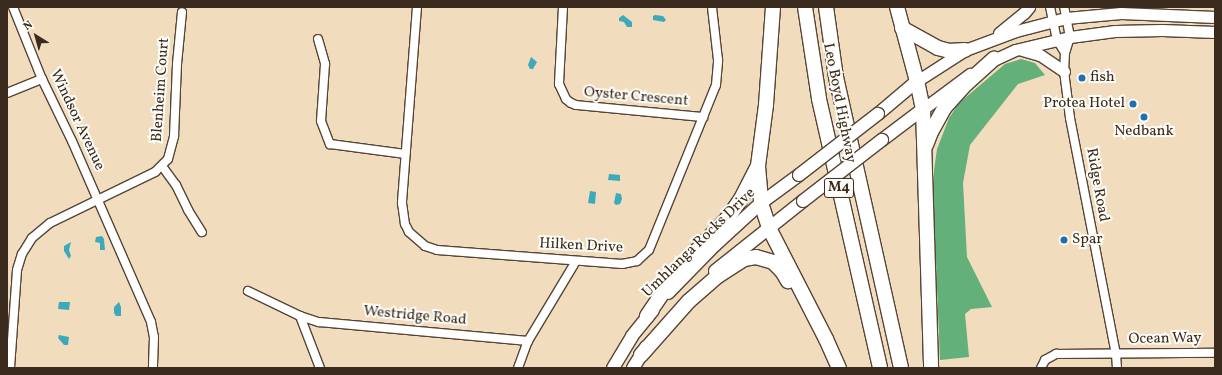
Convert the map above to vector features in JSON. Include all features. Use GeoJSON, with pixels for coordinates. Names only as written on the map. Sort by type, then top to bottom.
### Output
{"type":"FeatureCollection","features":[{"type":"Feature","properties":{"kind":"highway"},"geometry":{"type":"LineString","coordinates":[[773,7],[766,105],[758,166],[761,203],[769,228],[826,339],[839,368]]}},
{"type":"Feature","properties":{"kind":"highway","name":"Leo Boyd Highway"},"geometry":{"type":"LineString","coordinates":[[805,7],[819,99],[880,368]]}},
{"type":"Feature","properties":{"kind":"highway","name":"Leo Boyd Highway"},"geometry":{"type":"LineString","coordinates":[[826,7],[838,84],[901,368]]}},
{"type":"Feature","properties":{"kind":"highway"},"geometry":{"type":"LineString","coordinates":[[897,7],[923,109],[930,368]]}},
{"type":"Feature","properties":{"kind":"highway"},"geometry":{"type":"LineString","coordinates":[[902,28],[938,48],[949,51],[965,50]]}},
{"type":"Feature","properties":{"kind":"highway"},"geometry":{"type":"LineString","coordinates":[[924,151],[931,132],[945,107],[966,84],[994,59]]}},
{"type":"Feature","properties":{"kind":"highway"},"geometry":{"type":"LineString","coordinates":[[647,316],[679,269],[731,214],[741,199],[758,166]]}},
{"type":"Feature","properties":{"kind":"highway"},"geometry":{"type":"LineString","coordinates":[[641,354],[689,301],[738,262],[756,257],[773,262],[782,271],[834,368]]}},
{"type":"Feature","properties":{"kind":"main road","name":"Umhlanga Rocks Drive"},"geometry":{"type":"LineString","coordinates":[[613,368],[647,316],[698,262],[761,203],[878,114],[917,81]]}},
{"type":"Feature","properties":{"kind":"main road","name":"Umhlanga Rocks Drive"},"geometry":{"type":"LineString","coordinates":[[633,368],[662,325],[691,293],[803,201],[923,109]]}},
{"type":"Feature","properties":{"kind":"street","name":"Windsor Avenue"},"geometry":{"type":"LineString","coordinates":[[13,7],[42,79],[151,322],[154,337],[153,368]]}},
{"type":"Feature","properties":{"kind":"street","name":"Hilken Drive"},"geometry":{"type":"LineString","coordinates":[[417,7],[405,154],[403,214],[409,232],[425,246],[437,250],[576,261],[629,263],[637,261],[649,250],[716,85],[719,70],[712,7]]}},
{"type":"Feature","properties":{"kind":"street","name":"Oyster Crescent"},"geometry":{"type":"LineString","coordinates":[[563,7],[559,84],[566,99],[571,103],[576,106],[703,117]]}},
{"type":"Feature","properties":{"kind":"street"},"geometry":{"type":"LineString","coordinates":[[987,41],[1011,24],[1028,7]]}},
{"type":"Feature","properties":{"kind":"street"},"geometry":{"type":"LineString","coordinates":[[1050,7],[1057,40],[1065,53]]}},
{"type":"Feature","properties":{"kind":"street","name":"Blenheim Court"},"geometry":{"type":"LineString","coordinates":[[162,166],[168,159],[174,136],[177,64],[182,12]]}},
{"type":"Feature","properties":{"kind":"street"},"geometry":{"type":"LineString","coordinates":[[1065,12],[1070,38]]}},
{"type":"Feature","properties":{"kind":"street"},"geometry":{"type":"LineString","coordinates":[[917,81],[965,50],[1016,31],[1052,21],[1065,12],[1215,16]]}},
{"type":"Feature","properties":{"kind":"street"},"geometry":{"type":"LineString","coordinates":[[923,109],[956,83],[994,59],[1015,50],[1057,40],[1115,31],[1162,30],[1215,32]]}},
{"type":"Feature","properties":{"kind":"street","name":"Ridge Road"},"geometry":{"type":"LineString","coordinates":[[1070,38],[1065,53],[1064,71],[1070,118],[1116,354],[1117,368]]}},
{"type":"Feature","properties":{"kind":"street"},"geometry":{"type":"LineString","coordinates":[[318,39],[325,64],[321,121],[330,144],[405,154]]}},
{"type":"Feature","properties":{"kind":"street"},"geometry":{"type":"LineString","coordinates":[[1015,50],[1033,52],[1064,71]]}},
{"type":"Feature","properties":{"kind":"street"},"geometry":{"type":"LineString","coordinates":[[7,93],[42,79]]}},
{"type":"Feature","properties":{"kind":"street"},"geometry":{"type":"LineString","coordinates":[[10,368],[10,315],[17,270],[22,254],[32,238],[50,223],[155,172],[162,166],[176,186],[188,210],[202,232]]}},
{"type":"Feature","properties":{"kind":"street"},"geometry":{"type":"LineString","coordinates":[[518,368],[528,341],[576,261]]}},
{"type":"Feature","properties":{"kind":"street","name":"Westridge Road"},"geometry":{"type":"LineString","coordinates":[[248,291],[300,316],[319,322],[528,341]]}},
{"type":"Feature","properties":{"kind":"street"},"geometry":{"type":"LineString","coordinates":[[300,316],[320,368]]}},
{"type":"Feature","properties":{"kind":"street","name":"Ocean Way"},"geometry":{"type":"LineString","coordinates":[[1041,368],[1045,360],[1056,354],[1116,354],[1134,352],[1215,353]]}},
{"type":"Feature","properties":{"kind":"green space"},"geometry":{"type":"Polygon","coordinates":[[[1021,59],[1035,63],[1045,75],[1018,84],[970,145],[963,183],[967,257],[992,307],[971,309],[965,314],[969,357],[940,360],[933,191],[937,149],[949,118],[959,103],[1005,64],[1021,59]]]}},
{"type":"Feature","properties":{"kind":"water"},"geometry":{"type":"Polygon","coordinates":[[[623,15],[632,22],[632,27],[627,27],[624,22],[619,21],[619,18],[623,15]]]}},
{"type":"Feature","properties":{"kind":"water"},"geometry":{"type":"Polygon","coordinates":[[[653,16],[663,16],[666,20],[664,22],[653,20],[653,16]]]}},
{"type":"Feature","properties":{"kind":"water"},"geometry":{"type":"Polygon","coordinates":[[[531,57],[537,62],[533,69],[530,69],[528,65],[531,57]]]}},
{"type":"Feature","properties":{"kind":"water"},"geometry":{"type":"Polygon","coordinates":[[[609,174],[620,175],[620,181],[608,180],[609,174]]]}},
{"type":"Feature","properties":{"kind":"water"},"geometry":{"type":"Polygon","coordinates":[[[590,191],[596,192],[595,204],[588,203],[590,191]]]}},
{"type":"Feature","properties":{"kind":"water"},"geometry":{"type":"Polygon","coordinates":[[[616,193],[621,194],[622,199],[620,204],[616,205],[614,203],[616,193]]]}},
{"type":"Feature","properties":{"kind":"water"},"geometry":{"type":"Polygon","coordinates":[[[102,236],[104,239],[105,250],[100,250],[100,243],[95,242],[96,237],[102,236]]]}},
{"type":"Feature","properties":{"kind":"water"},"geometry":{"type":"Polygon","coordinates":[[[71,242],[69,250],[71,256],[69,259],[64,251],[64,246],[71,242]]]}},
{"type":"Feature","properties":{"kind":"water"},"geometry":{"type":"Polygon","coordinates":[[[59,302],[70,302],[69,310],[58,309],[59,302]]]}},
{"type":"Feature","properties":{"kind":"water"},"geometry":{"type":"Polygon","coordinates":[[[119,302],[121,307],[121,316],[116,316],[114,313],[114,307],[119,302]]]}},
{"type":"Feature","properties":{"kind":"water"},"geometry":{"type":"Polygon","coordinates":[[[59,335],[69,337],[68,345],[64,345],[58,338],[59,335]]]}},
{"type":"Feature","properties":{"kind":"place","name":"fish"},"geometry":{"type":"Point","coordinates":[1082,78]}},
{"type":"Feature","properties":{"kind":"place","name":"Protea Hotel"},"geometry":{"type":"Point","coordinates":[1133,104]}},
{"type":"Feature","properties":{"kind":"place","name":"Nedbank"},"geometry":{"type":"Point","coordinates":[1144,117]}},
{"type":"Feature","properties":{"kind":"place","name":"Spar"},"geometry":{"type":"Point","coordinates":[1064,240]}}]}
